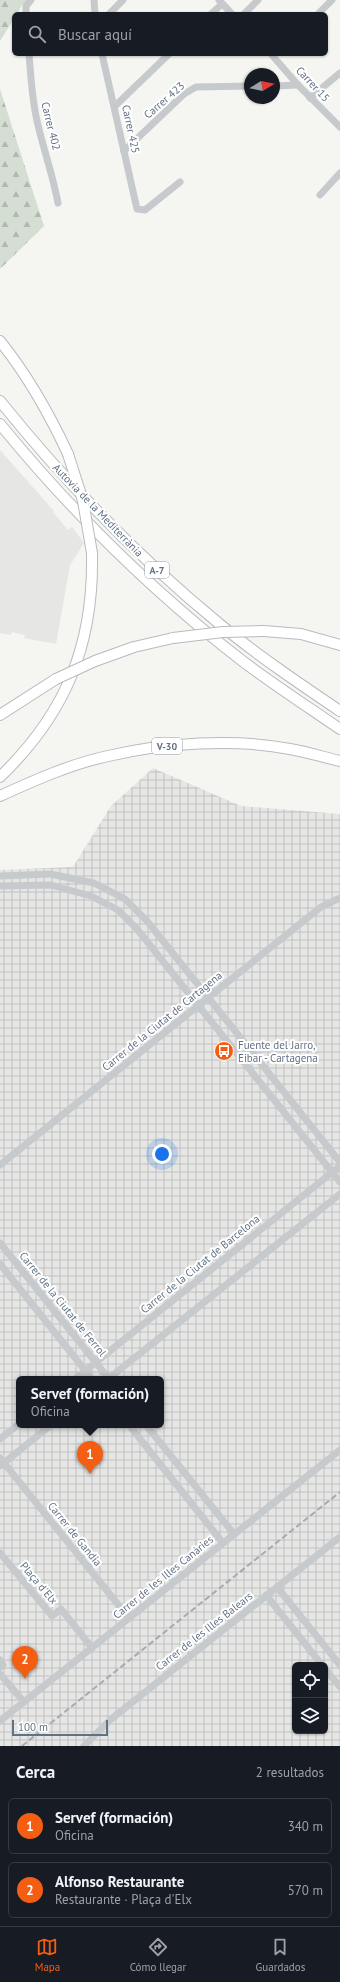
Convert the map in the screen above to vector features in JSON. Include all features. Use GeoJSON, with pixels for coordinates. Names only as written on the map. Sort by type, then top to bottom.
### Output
{"type":"FeatureCollection","features":[{"type":"Feature","properties":{"kind":"highway"},"geometry":{"type":"LineString","coordinates":[[0,341],[32,385],[68,454],[86,512],[92,565],[90,605],[85,633],[70,681],[47,724],[19,758],[0,777]]}},
{"type":"Feature","properties":{"kind":"highway","name":"Autovia de la Mediterrània"},"geometry":{"type":"LineString","coordinates":[[0,401],[69,482],[121,536],[181,591],[224,627],[284,673],[340,711]]}},
{"type":"Feature","properties":{"kind":"highway","name":"Autovia de la Mediterrània"},"geometry":{"type":"LineString","coordinates":[[0,424],[58,492],[110,546],[178,608],[245,663],[340,729]]}},
{"type":"Feature","properties":{"kind":"highway"},"geometry":{"type":"LineString","coordinates":[[0,715],[56,679],[95,661],[134,647],[173,638],[223,632],[264,631],[301,634],[340,645]]}},
{"type":"Feature","properties":{"kind":"highway","name":"V-30"},"geometry":{"type":"LineString","coordinates":[[0,796],[53,772],[108,756],[175,745],[229,743],[288,749],[340,761]]}},
{"type":"Feature","properties":{"kind":"street"},"geometry":{"type":"LineString","coordinates":[[26,10],[31,0]]}},
{"type":"Feature","properties":{"kind":"street"},"geometry":{"type":"LineString","coordinates":[[94,0],[95,12]]}},
{"type":"Feature","properties":{"kind":"street"},"geometry":{"type":"LineString","coordinates":[[111,12],[123,0]]}},
{"type":"Feature","properties":{"kind":"street"},"geometry":{"type":"LineString","coordinates":[[246,12],[258,0]]}},
{"type":"Feature","properties":{"kind":"street"},"geometry":{"type":"LineString","coordinates":[[320,12],[332,0]]}},
{"type":"Feature","properties":{"kind":"street"},"geometry":{"type":"LineString","coordinates":[[212,12],[220,2],[230,12]]}},
{"type":"Feature","properties":{"kind":"street","name":"Carrer 402"},"geometry":{"type":"LineString","coordinates":[[30,56],[35,112],[51,169],[58,203]]}},
{"type":"Feature","properties":{"kind":"street","name":"Carrer 425"},"geometry":{"type":"LineString","coordinates":[[102,56],[137,209],[145,210],[180,182]]}},
{"type":"Feature","properties":{"kind":"street"},"geometry":{"type":"LineString","coordinates":[[115,106],[167,56]]}},
{"type":"Feature","properties":{"kind":"street","name":"Carrer 15"},"geometry":{"type":"LineString","coordinates":[[276,56],[298,85],[340,127]]}},
{"type":"Feature","properties":{"kind":"street"},"geometry":{"type":"LineString","coordinates":[[310,98],[340,73]]}},
{"type":"Feature","properties":{"kind":"street"},"geometry":{"type":"LineString","coordinates":[[280,86],[298,85]]}},
{"type":"Feature","properties":{"kind":"street","name":"Carrer 423"},"geometry":{"type":"LineString","coordinates":[[124,151],[184,94],[196,87],[244,86]]}},
{"type":"Feature","properties":{"kind":"street"},"geometry":{"type":"LineString","coordinates":[[320,195],[340,173]]}},
{"type":"Feature","properties":{"kind":"street"},"geometry":{"type":"LineString","coordinates":[[0,876],[50,874],[94,883],[125,899],[147,921],[340,1162]]}},
{"type":"Feature","properties":{"kind":"street"},"geometry":{"type":"LineString","coordinates":[[0,886],[51,885],[91,896],[118,910],[136,929],[340,1182]]}},
{"type":"Feature","properties":{"kind":"street","name":"Carrer de la Ciutat de Cartagena"},"geometry":{"type":"LineString","coordinates":[[0,1165],[321,906],[340,898]]}},
{"type":"Feature","properties":{"kind":"street","name":"Carrer de la Ciutat de Barcelona"},"geometry":{"type":"LineString","coordinates":[[78,1376],[340,1166]]}},
{"type":"Feature","properties":{"kind":"street"},"geometry":{"type":"LineString","coordinates":[[113,1376],[340,1194]]}},
{"type":"Feature","properties":{"kind":"street","name":"Carrer de la Ciutat de Ferrol"},"geometry":{"type":"LineString","coordinates":[[0,1243],[107,1376]]}},
{"type":"Feature","properties":{"kind":"street"},"geometry":{"type":"LineString","coordinates":[[0,1264],[90,1376]]}},
{"type":"Feature","properties":{"kind":"street"},"geometry":{"type":"LineString","coordinates":[[0,1439],[16,1426]]}},
{"type":"Feature","properties":{"kind":"street"},"geometry":{"type":"LineString","coordinates":[[1,1462],[47,1428]]}},
{"type":"Feature","properties":{"kind":"street"},"geometry":{"type":"LineString","coordinates":[[131,1428],[223,1543]]}},
{"type":"Feature","properties":{"kind":"street"},"geometry":{"type":"LineString","coordinates":[[148,1428],[234,1534]]}},
{"type":"Feature","properties":{"kind":"street","name":"Carrer de les Illes Canàries"},"geometry":{"type":"LineString","coordinates":[[0,1721],[340,1450]]}},
{"type":"Feature","properties":{"kind":"street","name":"Carrer de Gandia"},"geometry":{"type":"LineString","coordinates":[[1,1462],[129,1618]]}},
{"type":"Feature","properties":{"kind":"street","name":"Carrer de les Illes Balears"},"geometry":{"type":"LineString","coordinates":[[84,1746],[110,1720],[340,1537]]}},
{"type":"Feature","properties":{"kind":"street","name":"Plaça d'Elx"},"geometry":{"type":"LineString","coordinates":[[0,1553],[52,1616],[61,1609],[92,1648]]}},
{"type":"Feature","properties":{"kind":"street"},"geometry":{"type":"LineString","coordinates":[[277,1587],[340,1665]]}},
{"type":"Feature","properties":{"kind":"street"},"geometry":{"type":"LineString","coordinates":[[266,1595],[320,1662]]}},
{"type":"Feature","properties":{"kind":"street"},"geometry":{"type":"LineString","coordinates":[[0,1660],[3,1664],[0,1667]]}},
{"type":"Feature","properties":{"kind":"street"},"geometry":{"type":"LineString","coordinates":[[328,1673],[340,1687]]}},
{"type":"Feature","properties":{"kind":"street"},"geometry":{"type":"LineString","coordinates":[[2,1676],[24,1702]]}},
{"type":"Feature","properties":{"kind":"shaded area"},"geometry":{"type":"Polygon","coordinates":[[[0,450],[54,511],[53,512],[68,530],[72,527],[84,543],[70,565],[56,644],[24,638],[25,635],[12,632],[11,635],[0,633],[0,450]]]}},
{"type":"Feature","properties":{"kind":"shaded area"},"geometry":{"type":"Polygon","coordinates":[[[153,768],[241,806],[340,814],[340,1746],[0,1746],[0,870],[73,867],[111,806],[153,768]]]}},
{"type":"Feature","properties":{"kind":"green space"},"geometry":{"type":"Polygon","coordinates":[[[0,0],[29,0],[22,5],[18,12],[12,12],[12,22],[0,41],[0,0]]]}},
{"type":"Feature","properties":{"kind":"green space"},"geometry":{"type":"Polygon","coordinates":[[[0,89],[44,226],[0,269],[0,89]]]}},
{"type":"Feature","properties":{"kind":"railway"},"geometry":{"type":"LineString","coordinates":[[22,1746],[340,1492]]}},
{"type":"Feature","properties":{"kind":"place","name":"Fuente del Jarro, Eibar - Cartagena"},"geometry":{"type":"Point","coordinates":[224,1051]}},
{"type":"Feature","properties":{"kind":"place","name":"Servef (formación)"},"geometry":{"type":"Point","coordinates":[90,1474]}},
{"type":"Feature","properties":{"kind":"place","name":"Alfonso Restaurante"},"geometry":{"type":"Point","coordinates":[25,1679]}}]}
